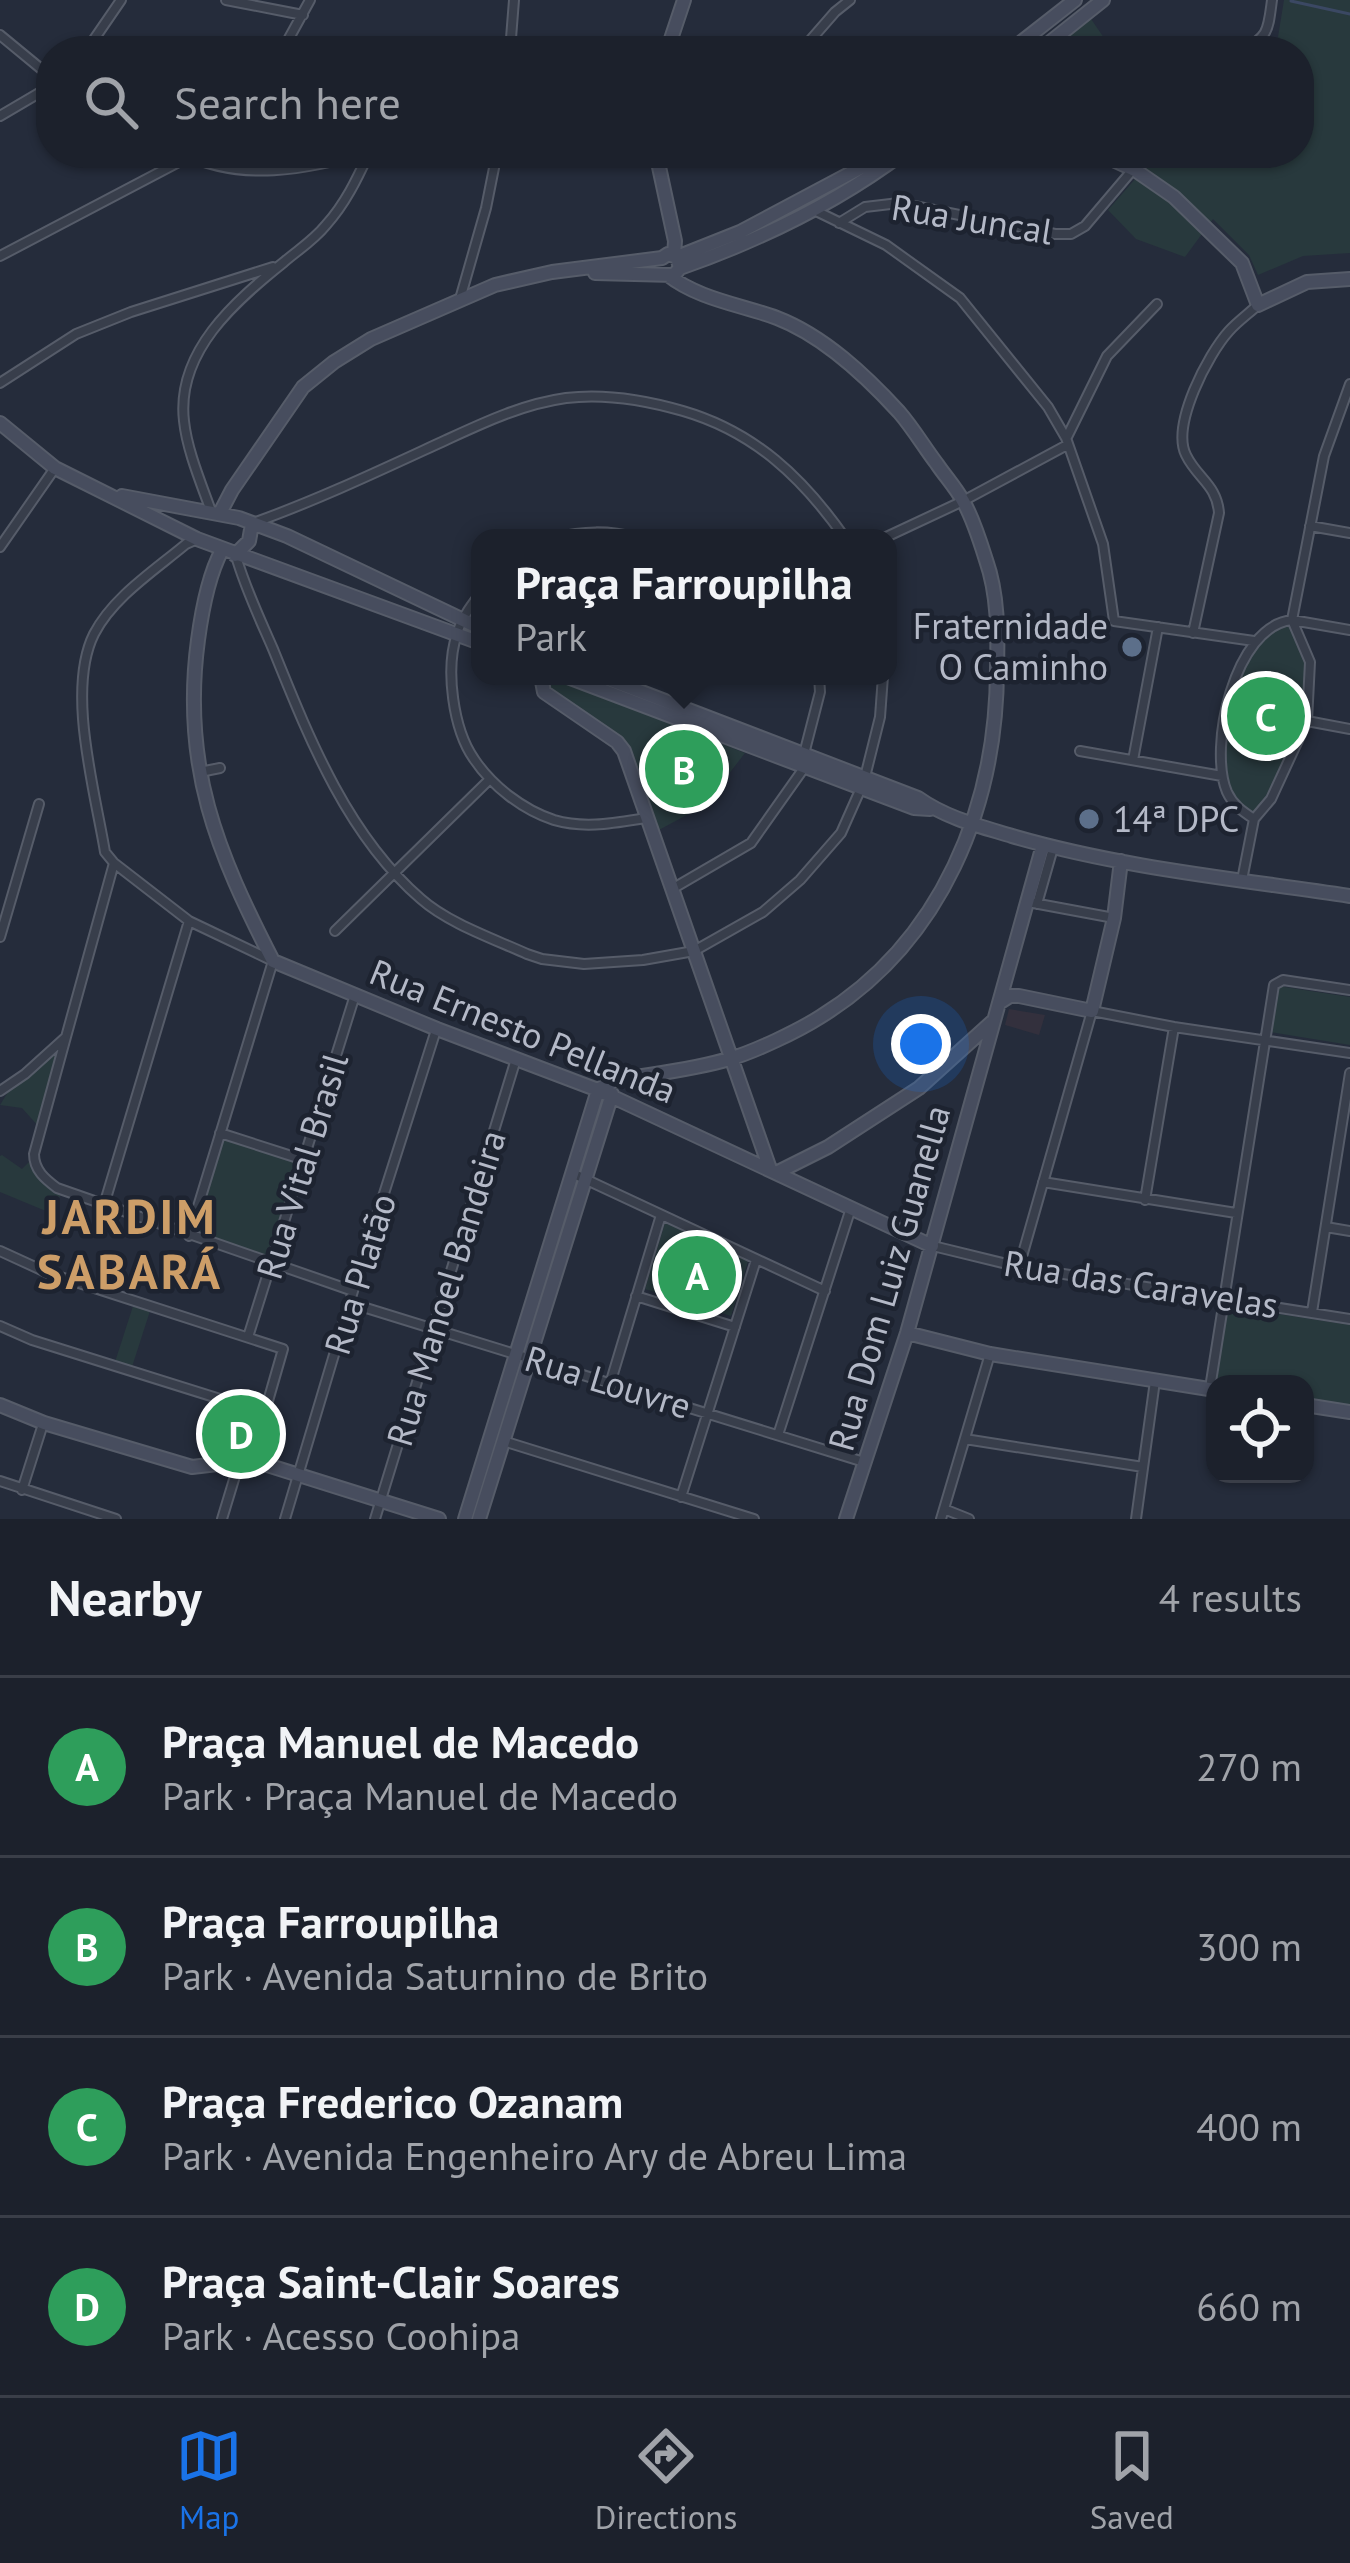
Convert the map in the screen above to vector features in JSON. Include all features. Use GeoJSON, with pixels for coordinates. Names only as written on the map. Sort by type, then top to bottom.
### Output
{"type":"FeatureCollection","features":[{"type":"Feature","properties":{"kind":"main road"},"geometry":{"type":"LineString","coordinates":[[672,36],[684,0]]}},
{"type":"Feature","properties":{"kind":"main road"},"geometry":{"type":"LineString","coordinates":[[1033,36],[1082,4],[1103,0]]}},
{"type":"Feature","properties":{"kind":"main road"},"geometry":{"type":"LineString","coordinates":[[1053,36],[1082,4]]}},
{"type":"Feature","properties":{"kind":"main road"},"geometry":{"type":"LineString","coordinates":[[658,168],[673,262],[686,287]]}},
{"type":"Feature","properties":{"kind":"main road"},"geometry":{"type":"LineString","coordinates":[[639,275],[860,168]]}},
{"type":"Feature","properties":{"kind":"main road"},"geometry":{"type":"LineString","coordinates":[[197,539],[201,524],[244,476],[303,387],[370,339],[495,285],[552,272],[673,262],[744,245],[883,168]]}},
{"type":"Feature","properties":{"kind":"main road"},"geometry":{"type":"LineString","coordinates":[[1131,168],[1174,196],[1242,263],[1258,305],[1307,282],[1350,279]]}},
{"type":"Feature","properties":{"kind":"main road"},"geometry":{"type":"LineString","coordinates":[[479,1519],[497,1439],[605,1093],[613,1081],[730,1059],[819,1018],[862,987],[930,911],[955,867],[989,769],[997,721],[998,627],[988,568],[963,501],[901,414],[844,360],[783,320],[639,275],[608,272],[525,279]]}},
{"type":"Feature","properties":{"kind":"main road"},"geometry":{"type":"LineString","coordinates":[[0,423],[55,468],[197,539],[471,628]]}},
{"type":"Feature","properties":{"kind":"main road"},"geometry":{"type":"LineString","coordinates":[[244,476],[236,501],[249,541],[229,552],[207,592],[194,680],[194,728],[209,817],[229,873],[273,961]]}},
{"type":"Feature","properties":{"kind":"main road"},"geometry":{"type":"LineString","coordinates":[[109,494],[215,512],[287,536],[471,636]]}},
{"type":"Feature","properties":{"kind":"main road"},"geometry":{"type":"LineString","coordinates":[[543,685],[544,692],[621,746],[730,1059],[774,1170],[828,1148],[919,1088],[995,1019]]}},
{"type":"Feature","properties":{"kind":"main road"},"geometry":{"type":"LineString","coordinates":[[591,685],[806,760]]}},
{"type":"Feature","properties":{"kind":"main road"},"geometry":{"type":"LineString","coordinates":[[622,685],[914,808],[1121,861],[1350,896]]}},
{"type":"Feature","properties":{"kind":"main road","name":"Rua Dom Luiz Guanella"},"geometry":{"type":"LineString","coordinates":[[846,1519],[907,1333],[1048,846]]}},
{"type":"Feature","properties":{"kind":"main road"},"geometry":{"type":"LineString","coordinates":[[999,1003],[1019,996],[1092,1010],[1114,918],[1121,861]]}},
{"type":"Feature","properties":{"kind":"main road","name":"Rua Ernesto Pellanda"},"geometry":{"type":"LineString","coordinates":[[273,961],[605,1093],[932,1246]]}},
{"type":"Feature","properties":{"kind":"main road"},"geometry":{"type":"LineString","coordinates":[[1005,982],[1019,996]]}},
{"type":"Feature","properties":{"kind":"main road"},"geometry":{"type":"LineString","coordinates":[[907,1333],[990,1354],[1206,1389]]}},
{"type":"Feature","properties":{"kind":"main road"},"geometry":{"type":"LineString","coordinates":[[0,1405],[44,1423],[192,1467],[245,1461],[439,1519]]}},
{"type":"Feature","properties":{"kind":"main road"},"geometry":{"type":"LineString","coordinates":[[1314,1406],[1350,1412]]}},
{"type":"Feature","properties":{"kind":"main road"},"geometry":{"type":"LineString","coordinates":[[465,1519],[497,1439]]}},
{"type":"Feature","properties":{"kind":"street"},"geometry":{"type":"LineString","coordinates":[[96,36],[121,0]]}},
{"type":"Feature","properties":{"kind":"street"},"geometry":{"type":"LineString","coordinates":[[226,0],[303,15]]}},
{"type":"Feature","properties":{"kind":"street"},"geometry":{"type":"LineString","coordinates":[[291,36],[310,0]]}},
{"type":"Feature","properties":{"kind":"street"},"geometry":{"type":"LineString","coordinates":[[512,36],[514,0]]}},
{"type":"Feature","properties":{"kind":"street"},"geometry":{"type":"LineString","coordinates":[[813,36],[850,0]]}},
{"type":"Feature","properties":{"kind":"street"},"geometry":{"type":"LineString","coordinates":[[1264,36],[1272,0]]}},
{"type":"Feature","properties":{"kind":"street"},"geometry":{"type":"LineString","coordinates":[[0,35],[36,64]]}},
{"type":"Feature","properties":{"kind":"street"},"geometry":{"type":"LineString","coordinates":[[0,116],[36,95]]}},
{"type":"Feature","properties":{"kind":"street"},"geometry":{"type":"LineString","coordinates":[[0,256],[163,168]]}},
{"type":"Feature","properties":{"kind":"street"},"geometry":{"type":"LineString","coordinates":[[229,168],[269,172],[308,168]]}},
{"type":"Feature","properties":{"kind":"street"},"geometry":{"type":"LineString","coordinates":[[215,512],[184,424],[189,371],[215,326],[334,216],[361,168]]}},
{"type":"Feature","properties":{"kind":"street"},"geometry":{"type":"LineString","coordinates":[[460,298],[494,168]]}},
{"type":"Feature","properties":{"kind":"street","name":"Rua Juncal"},"geometry":{"type":"LineString","coordinates":[[839,223],[865,207],[899,203],[1071,234],[1085,226],[1135,170]]}},
{"type":"Feature","properties":{"kind":"street"},"geometry":{"type":"LineString","coordinates":[[814,209],[886,245],[960,298],[1048,407],[1067,442],[1103,544],[1114,621],[1254,641]]}},
{"type":"Feature","properties":{"kind":"street"},"geometry":{"type":"LineString","coordinates":[[0,383],[76,334],[280,264]]}},
{"type":"Feature","properties":{"kind":"street"},"geometry":{"type":"LineString","coordinates":[[897,532],[1067,442],[1107,356],[1157,304]]}},
{"type":"Feature","properties":{"kind":"street"},"geometry":{"type":"LineString","coordinates":[[1193,633],[1219,512],[1212,487],[1183,448],[1186,422],[1205,364],[1227,332],[1258,305]]}},
{"type":"Feature","properties":{"kind":"street"},"geometry":{"type":"LineString","coordinates":[[1242,880],[1254,819],[1271,800],[1307,721],[1310,662],[1292,620],[1324,456],[1349,390]]}},
{"type":"Feature","properties":{"kind":"street"},"geometry":{"type":"LineString","coordinates":[[245,521],[494,418],[565,398],[600,396],[646,401],[733,430],[797,478],[838,529]]}},
{"type":"Feature","properties":{"kind":"street"},"geometry":{"type":"LineString","coordinates":[[0,547],[55,468]]}},
{"type":"Feature","properties":{"kind":"street"},"geometry":{"type":"LineString","coordinates":[[1310,526],[1350,533]]}},
{"type":"Feature","properties":{"kind":"street","name":"Rua Ernesto Pellanda"},"geometry":{"type":"LineString","coordinates":[[197,539],[118,602],[95,632],[82,667],[81,707],[105,852],[189,921],[273,961]]}},
{"type":"Feature","properties":{"kind":"street"},"geometry":{"type":"LineString","coordinates":[[229,552],[337,790],[364,836],[425,903],[542,959],[584,964],[694,951],[763,912],[800,880],[841,832],[863,783],[880,717],[882,685]]}},
{"type":"Feature","properties":{"kind":"street"},"geometry":{"type":"LineString","coordinates":[[471,609],[460,627],[451,675],[457,716],[472,757],[490,779],[530,809],[566,823],[602,825],[647,818]]}},
{"type":"Feature","properties":{"kind":"street"},"geometry":{"type":"LineString","coordinates":[[1254,819],[1234,804],[1222,776],[1224,714],[1241,660],[1275,623],[1292,620],[1350,630]]}},
{"type":"Feature","properties":{"kind":"street"},"geometry":{"type":"LineString","coordinates":[[1133,760],[1158,627]]}},
{"type":"Feature","properties":{"kind":"street"},"geometry":{"type":"LineString","coordinates":[[672,889],[751,843],[806,760],[820,685]]}},
{"type":"Feature","properties":{"kind":"street"},"geometry":{"type":"LineString","coordinates":[[1307,721],[1350,729]]}},
{"type":"Feature","properties":{"kind":"street"},"geometry":{"type":"LineString","coordinates":[[1080,752],[1222,776]]}},
{"type":"Feature","properties":{"kind":"street"},"geometry":{"type":"LineString","coordinates":[[200,772],[220,768]]}},
{"type":"Feature","properties":{"kind":"street"},"geometry":{"type":"LineString","coordinates":[[335,932],[490,779]]}},
{"type":"Feature","properties":{"kind":"street"},"geometry":{"type":"LineString","coordinates":[[0,937],[39,804]]}},
{"type":"Feature","properties":{"kind":"street"},"geometry":{"type":"LineString","coordinates":[[114,863],[34,1154],[40,1173],[57,1188],[353,1291]]}},
{"type":"Feature","properties":{"kind":"street"},"geometry":{"type":"LineString","coordinates":[[1032,903],[1114,918]]}},
{"type":"Feature","properties":{"kind":"street"},"geometry":{"type":"LineString","coordinates":[[104,1205],[189,921]]}},
{"type":"Feature","properties":{"kind":"street"},"geometry":{"type":"LineString","coordinates":[[189,1236],[273,961]]}},
{"type":"Feature","properties":{"kind":"street"},"geometry":{"type":"LineString","coordinates":[[1214,1375],[1274,985],[1278,981],[1350,990]]}},
{"type":"Feature","properties":{"kind":"street","name":"Rua Vital Brasil"},"geometry":{"type":"LineString","coordinates":[[248,1337],[355,995]]}},
{"type":"Feature","properties":{"kind":"street"},"geometry":{"type":"LineString","coordinates":[[1019,1267],[1092,1010],[1350,1053]]}},
{"type":"Feature","properties":{"kind":"street"},"geometry":{"type":"LineString","coordinates":[[1145,1200],[1174,1027]]}},
{"type":"Feature","properties":{"kind":"street","name":"Rua Platão"},"geometry":{"type":"LineString","coordinates":[[285,1519],[437,1029]]}},
{"type":"Feature","properties":{"kind":"street"},"geometry":{"type":"LineString","coordinates":[[0,1091],[66,1036]]}},
{"type":"Feature","properties":{"kind":"street","name":"Rua Manoel Bandeira"},"geometry":{"type":"LineString","coordinates":[[375,1519],[517,1058]]}},
{"type":"Feature","properties":{"kind":"street"},"geometry":{"type":"LineString","coordinates":[[1312,1312],[1345,1142],[1350,1072]]}},
{"type":"Feature","properties":{"kind":"street"},"geometry":{"type":"LineString","coordinates":[[220,1133],[304,1160]]}},
{"type":"Feature","properties":{"kind":"street"},"geometry":{"type":"LineString","coordinates":[[579,1176],[824,1291]]}},
{"type":"Feature","properties":{"kind":"street"},"geometry":{"type":"LineString","coordinates":[[1043,1182],[1236,1213]]}},
{"type":"Feature","properties":{"kind":"street"},"geometry":{"type":"LineString","coordinates":[[778,1435],[851,1207]]}},
{"type":"Feature","properties":{"kind":"street"},"geometry":{"type":"LineString","coordinates":[[610,1384],[662,1215]]}},
{"type":"Feature","properties":{"kind":"street"},"geometry":{"type":"LineString","coordinates":[[1326,1227],[1350,1231]]}},
{"type":"Feature","properties":{"kind":"street","name":"Rua das Caravelas"},"geometry":{"type":"LineString","coordinates":[[932,1246],[1019,1267],[1350,1319]]}},
{"type":"Feature","properties":{"kind":"street"},"geometry":{"type":"LineString","coordinates":[[0,1250],[48,1273],[284,1349],[265,1413],[222,1519]]}},
{"type":"Feature","properties":{"kind":"street"},"geometry":{"type":"LineString","coordinates":[[681,1497],[757,1260]]}},
{"type":"Feature","properties":{"kind":"street"},"geometry":{"type":"LineString","coordinates":[[636,1295],[735,1327]]}},
{"type":"Feature","properties":{"kind":"street","name":"Rua Louvre"},"geometry":{"type":"LineString","coordinates":[[350,1303],[866,1462]]}},
{"type":"Feature","properties":{"kind":"street"},"geometry":{"type":"LineString","coordinates":[[0,1326],[265,1413]]}},
{"type":"Feature","properties":{"kind":"street"},"geometry":{"type":"LineString","coordinates":[[968,1519],[943,1514],[990,1354]]}},
{"type":"Feature","properties":{"kind":"street"},"geometry":{"type":"LineString","coordinates":[[1136,1519],[1155,1381]]}},
{"type":"Feature","properties":{"kind":"street"},"geometry":{"type":"LineString","coordinates":[[22,1490],[44,1423]]}},
{"type":"Feature","properties":{"kind":"street"},"geometry":{"type":"LineString","coordinates":[[497,1439],[754,1519]]}},
{"type":"Feature","properties":{"kind":"street"},"geometry":{"type":"LineString","coordinates":[[965,1439],[1143,1467]]}},
{"type":"Feature","properties":{"kind":"street"},"geometry":{"type":"LineString","coordinates":[[0,1480],[116,1519]]}},
{"type":"Feature","properties":{"kind":"shaded area"},"geometry":{"type":"Polygon","coordinates":[[[1284,0],[1350,0],[1350,253],[1303,256],[1258,275],[1249,255],[1213,219],[1185,257],[1136,239],[1108,210],[1145,168],[1314,168],[1314,36],[1278,36],[1284,0]]]}},
{"type":"Feature","properties":{"kind":"shaded area"},"geometry":{"type":"Polygon","coordinates":[[[1091,19],[1103,36],[1069,36],[1091,19]]]}},
{"type":"Feature","properties":{"kind":"shaded area"},"geometry":{"type":"Polygon","coordinates":[[[1291,622],[1309,661],[1307,704],[1286,765],[1253,815],[1238,804],[1227,774],[1229,709],[1240,670],[1252,651],[1271,631],[1291,622]]]}},
{"type":"Feature","properties":{"kind":"shaded area"},"geometry":{"type":"Polygon","coordinates":[[[546,685],[572,685],[745,753],[721,784],[723,789],[657,831],[626,742],[546,685]]]}},
{"type":"Feature","properties":{"kind":"shaded area"},"geometry":{"type":"Polygon","coordinates":[[[1278,986],[1350,997],[1350,1045],[1270,1032],[1278,986]]]}},
{"type":"Feature","properties":{"kind":"shaded area"},"geometry":{"type":"Polygon","coordinates":[[[1009,1009],[1045,1015],[1039,1035],[1005,1025],[1009,1009]]]}},
{"type":"Feature","properties":{"kind":"shaded area"},"geometry":{"type":"Polygon","coordinates":[[[61,1047],[39,1127],[22,1108],[0,1105],[8,1092],[61,1047]]]}},
{"type":"Feature","properties":{"kind":"shaded area"},"geometry":{"type":"Polygon","coordinates":[[[221,1138],[299,1163],[270,1258],[192,1236],[221,1138]]]}},
{"type":"Feature","properties":{"kind":"shaded area"},"geometry":{"type":"Polygon","coordinates":[[[2,1155],[22,1169],[30,1161],[61,1193],[53,1214],[0,1192],[2,1155]]]}},
{"type":"Feature","properties":{"kind":"shaded area"},"geometry":{"type":"Polygon","coordinates":[[[665,1223],[748,1261],[731,1316],[645,1289],[665,1223]]]}},
{"type":"Feature","properties":{"kind":"shaded area"},"geometry":{"type":"Polygon","coordinates":[[[133,1306],[150,1311],[132,1367],[115,1362],[133,1306]]]}},
{"type":"Feature","properties":{"kind":"shaded area"},"geometry":{"type":"Polygon","coordinates":[[[1226,1306],[1350,1325],[1350,1405],[1314,1399],[1314,1375],[1215,1375],[1226,1306]]]}},
{"type":"Feature","properties":{"kind":"shaded area"},"geometry":{"type":"Polygon","coordinates":[[[234,1408],[261,1417],[249,1456],[219,1455],[234,1408]]]}},
{"type":"Feature","properties":{"kind":"waterway"},"geometry":{"type":"LineString","coordinates":[[1291,1],[1350,14]]}},
{"type":"Feature","properties":{"kind":"place","name":"Fraternidade O Caminho"},"geometry":{"type":"Point","coordinates":[1132,647]}},
{"type":"Feature","properties":{"kind":"place","name":"Praça Frederico Ozanam"},"geometry":{"type":"Point","coordinates":[1266,716]}},
{"type":"Feature","properties":{"kind":"place","name":"Praça Farroupilha"},"geometry":{"type":"Point","coordinates":[684,769]}},
{"type":"Feature","properties":{"kind":"place","name":"14ª DPC"},"geometry":{"type":"Point","coordinates":[1089,819]}},
{"type":"Feature","properties":{"kind":"place","name":"Praça Manuel de Macedo"},"geometry":{"type":"Point","coordinates":[697,1275]}},
{"type":"Feature","properties":{"kind":"place","name":"Praça Saint-Clair Soares"},"geometry":{"type":"Point","coordinates":[241,1434]}},
{"type":"Feature","properties":{"kind":"district","name":"JARDIM SABARÁ"},"geometry":{"type":"Point","coordinates":[130,1244]}}]}
